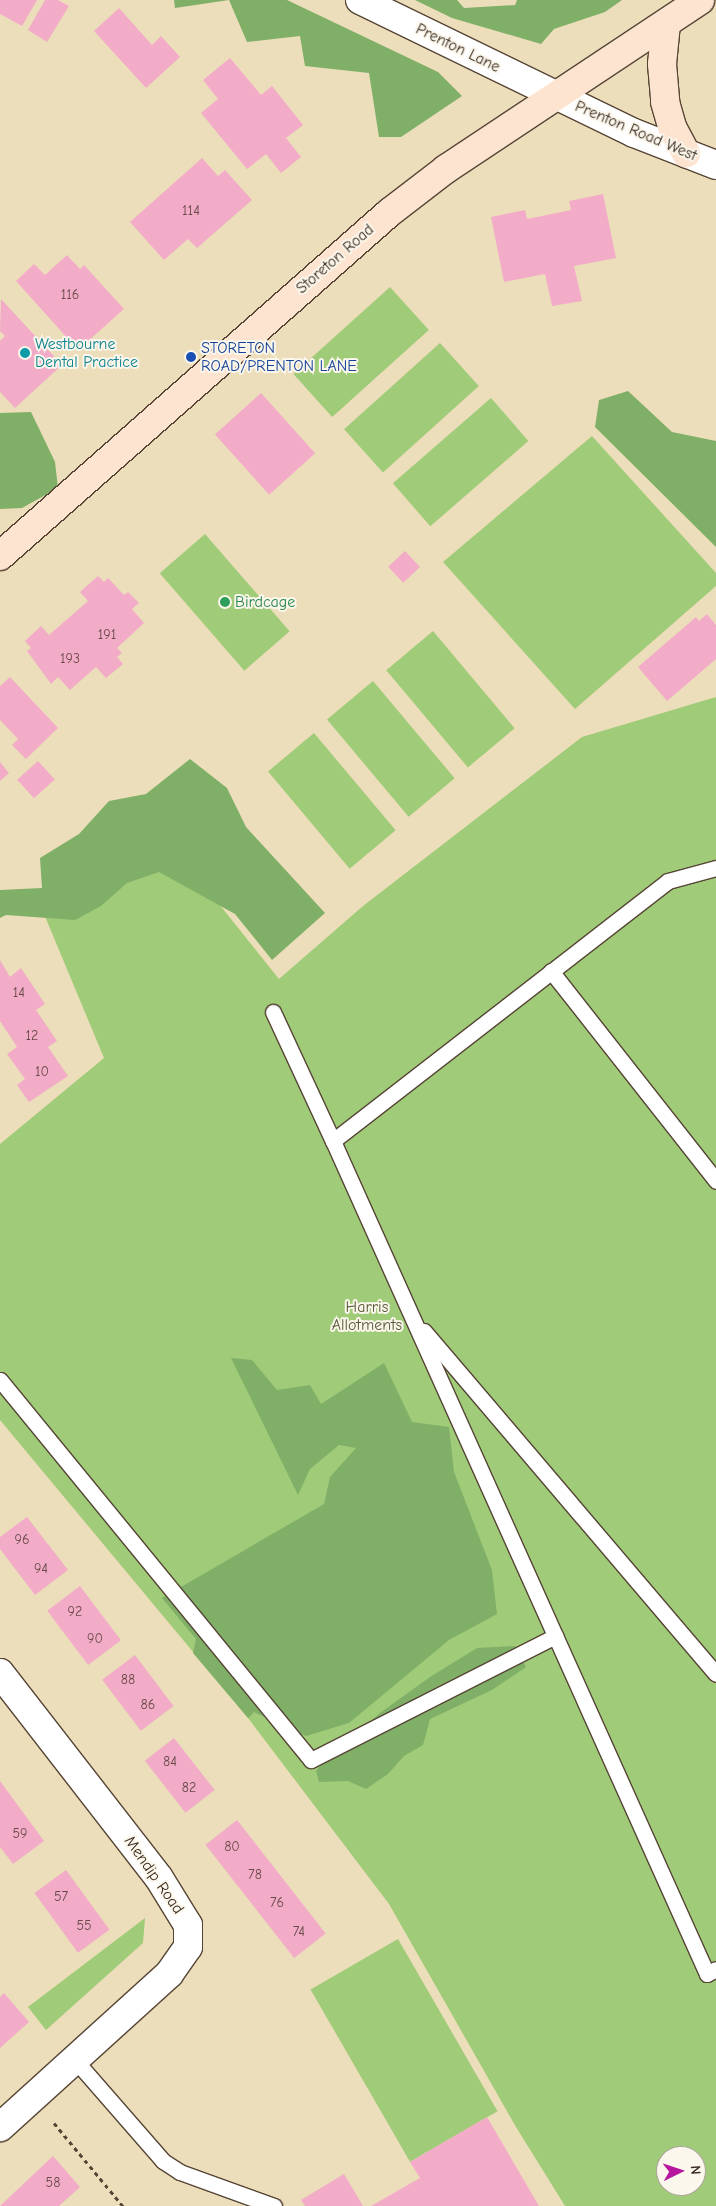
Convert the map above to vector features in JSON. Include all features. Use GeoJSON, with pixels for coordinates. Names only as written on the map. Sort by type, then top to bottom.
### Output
{"type":"FeatureCollection","features":[{"type":"Feature","properties":{"kind":"main road","name":"Storeton Road"},"geometry":{"type":"LineString","coordinates":[[0,556],[390,212],[446,170],[700,0]]}},
{"type":"Feature","properties":{"kind":"main road"},"geometry":{"type":"LineString","coordinates":[[666,24],[662,64],[666,102],[672,127],[686,153]]}},
{"type":"Feature","properties":{"kind":"street","name":"Prenton Lane"},"geometry":{"type":"LineString","coordinates":[[360,0],[557,96]]}},
{"type":"Feature","properties":{"kind":"street","name":"Prenton Road West"},"geometry":{"type":"LineString","coordinates":[[557,96],[716,165]]}},
{"type":"Feature","properties":{"kind":"street","name":"Mendip Road"},"geometry":{"type":"LineString","coordinates":[[0,2127],[170,1974],[188,1947],[188,1925],[159,1878],[2,1681]]}},
{"type":"Feature","properties":{"kind":"lane"},"geometry":{"type":"LineString","coordinates":[[333,1141],[668,881],[716,868]]}},
{"type":"Feature","properties":{"kind":"lane"},"geometry":{"type":"LineString","coordinates":[[551,972],[716,1181]]}},
{"type":"Feature","properties":{"kind":"lane"},"geometry":{"type":"LineString","coordinates":[[273,1012],[413,1318],[707,1974],[716,1969]]}},
{"type":"Feature","properties":{"kind":"lane"},"geometry":{"type":"LineString","coordinates":[[413,1318],[716,1674]]}},
{"type":"Feature","properties":{"kind":"lane"},"geometry":{"type":"LineString","coordinates":[[0,1380],[311,1760],[555,1636]]}},
{"type":"Feature","properties":{"kind":"lane"},"geometry":{"type":"LineString","coordinates":[[75,2060],[163,2161],[180,2172],[274,2206]]}},
{"type":"Feature","properties":{"kind":"path"},"geometry":{"type":"LineString","coordinates":[[33,2098],[123,2206]]}},
{"type":"Feature","properties":{"kind":"green space"},"geometry":{"type":"Polygon","coordinates":[[[174,0],[229,0],[175,8],[174,0]]]}},
{"type":"Feature","properties":{"kind":"green space"},"geometry":{"type":"Polygon","coordinates":[[[229,0],[287,0],[438,72],[462,96],[401,137],[379,137],[369,73],[305,66],[300,36],[247,42],[229,0]]]}},
{"type":"Feature","properties":{"kind":"green space"},"geometry":{"type":"Polygon","coordinates":[[[415,0],[457,0],[464,8],[515,5],[517,0],[622,0],[605,12],[554,29],[541,44],[452,18],[415,0]]]}},
{"type":"Feature","properties":{"kind":"green space"},"geometry":{"type":"Polygon","coordinates":[[[390,287],[429,330],[332,417],[293,374],[390,287]]]}},
{"type":"Feature","properties":{"kind":"green space"},"geometry":{"type":"Polygon","coordinates":[[[440,343],[479,386],[383,472],[344,429],[440,343]]]}},
{"type":"Feature","properties":{"kind":"green space"},"geometry":{"type":"Polygon","coordinates":[[[628,391],[672,432],[716,441],[716,547],[595,427],[599,400],[628,391]]]}},
{"type":"Feature","properties":{"kind":"green space"},"geometry":{"type":"Polygon","coordinates":[[[491,398],[528,441],[430,526],[393,483],[491,398]]]}},
{"type":"Feature","properties":{"kind":"green space"},"geometry":{"type":"Polygon","coordinates":[[[31,412],[55,462],[58,488],[22,508],[0,509],[0,413],[31,412]]]}},
{"type":"Feature","properties":{"kind":"green space"},"geometry":{"type":"Polygon","coordinates":[[[592,436],[716,573],[716,586],[575,709],[443,562],[592,436]]]}},
{"type":"Feature","properties":{"kind":"green space","name":"Birdcage"},"geometry":{"type":"Polygon","coordinates":[[[205,534],[290,631],[244,671],[160,573],[205,534]]]}},
{"type":"Feature","properties":{"kind":"green space"},"geometry":{"type":"Polygon","coordinates":[[[433,631],[515,728],[468,767],[386,670],[433,631]]]}},
{"type":"Feature","properties":{"kind":"green space"},"geometry":{"type":"Polygon","coordinates":[[[373,681],[455,778],[409,817],[327,720],[373,681]]]}},
{"type":"Feature","properties":{"kind":"green space","name":"Harris Allotments"},"geometry":{"type":"Polygon","coordinates":[[[716,697],[716,2206],[565,2206],[516,2127],[389,1904],[248,1718],[0,1420],[0,1144],[104,1058],[39,902],[172,845],[279,979],[363,906],[582,737],[716,697]]]}},
{"type":"Feature","properties":{"kind":"green space"},"geometry":{"type":"Polygon","coordinates":[[[314,733],[396,830],[350,869],[268,772],[314,733]]]}},
{"type":"Feature","properties":{"kind":"green space"},"geometry":{"type":"Polygon","coordinates":[[[190,759],[227,788],[246,827],[325,913],[272,960],[235,914],[159,872],[127,883],[101,906],[75,920],[6,915],[0,918],[0,890],[42,888],[40,858],[79,834],[109,801],[146,794],[190,759]]]}},
{"type":"Feature","properties":{"kind":"green space"},"geometry":{"type":"Polygon","coordinates":[[[231,1358],[252,1360],[277,1390],[310,1385],[321,1404],[384,1363],[412,1422],[449,1427],[454,1472],[492,1570],[497,1614],[449,1640],[349,1723],[306,1736],[254,1712],[248,1718],[193,1653],[196,1639],[162,1598],[324,1504],[330,1477],[356,1448],[339,1445],[310,1469],[298,1495],[231,1358]]]}},
{"type":"Feature","properties":{"kind":"green space"},"geometry":{"type":"Polygon","coordinates":[[[515,1646],[526,1667],[492,1690],[430,1719],[423,1745],[404,1756],[388,1774],[366,1789],[348,1781],[319,1782],[316,1771],[325,1760],[380,1713],[430,1677],[477,1648],[515,1646]]]}},
{"type":"Feature","properties":{"kind":"green space"},"geometry":{"type":"Polygon","coordinates":[[[145,1918],[143,1943],[46,2030],[28,2007],[145,1918]]]}},
{"type":"Feature","properties":{"kind":"green space"},"geometry":{"type":"Polygon","coordinates":[[[398,1939],[498,2111],[410,2162],[311,1990],[398,1939]]]}},
{"type":"Feature","properties":{"kind":"building"},"geometry":{"type":"Polygon","coordinates":[[[0,0],[37,0],[22,26],[0,14],[0,0]]]}},
{"type":"Feature","properties":{"kind":"building"},"geometry":{"type":"Polygon","coordinates":[[[45,0],[58,0],[69,6],[47,42],[28,30],[45,0]]]}},
{"type":"Feature","properties":{"kind":"building"},"geometry":{"type":"Polygon","coordinates":[[[119,8],[152,45],[161,36],[180,57],[146,88],[94,31],[119,8]]]}},
{"type":"Feature","properties":{"kind":"building"},"geometry":{"type":"Polygon","coordinates":[[[230,58],[261,95],[272,86],[303,125],[286,138],[301,157],[281,173],[266,154],[247,169],[201,113],[218,99],[203,80],[230,58]]]}},
{"type":"Feature","properties":{"kind":"building"},"geometry":{"type":"Polygon","coordinates":[[[202,158],[218,176],[225,170],[252,200],[197,248],[188,239],[164,260],[130,222],[202,158]]]}},
{"type":"Feature","properties":{"kind":"building"},"geometry":{"type":"Polygon","coordinates":[[[603,194],[616,258],[574,266],[582,301],[552,306],[545,274],[504,282],[491,217],[525,210],[527,219],[571,210],[569,201],[603,194]]]}},
{"type":"Feature","properties":{"kind":"building"},"geometry":{"type":"Polygon","coordinates":[[[67,255],[80,269],[84,265],[124,309],[78,350],[16,281],[34,264],[45,275],[67,255]]]}},
{"type":"Feature","properties":{"kind":"building","name":"Westbourne Dental Practice"},"geometry":{"type":"Polygon","coordinates":[[[1,299],[62,365],[15,408],[0,392],[0,341],[5,336],[0,331],[1,299]]]}},
{"type":"Feature","properties":{"kind":"building"},"geometry":{"type":"Polygon","coordinates":[[[261,393],[315,453],[269,495],[215,434],[261,393]]]}},
{"type":"Feature","properties":{"kind":"building"},"geometry":{"type":"Polygon","coordinates":[[[405,551],[420,567],[403,583],[388,567],[405,551]]]}},
{"type":"Feature","properties":{"kind":"building"},"geometry":{"type":"Polygon","coordinates":[[[98,576],[104,582],[108,578],[124,595],[128,592],[139,603],[132,609],[144,623],[117,648],[122,653],[117,657],[123,664],[106,678],[96,667],[70,690],[58,677],[51,684],[27,651],[31,648],[25,641],[41,626],[49,635],[88,601],[80,592],[98,576]]]}},
{"type":"Feature","properties":{"kind":"building"},"geometry":{"type":"Polygon","coordinates":[[[707,614],[716,625],[716,659],[667,701],[638,667],[696,617],[699,621],[707,614]]]}},
{"type":"Feature","properties":{"kind":"building"},"geometry":{"type":"Polygon","coordinates":[[[10,677],[58,728],[26,759],[12,745],[18,739],[0,720],[0,686],[10,677]]]}},
{"type":"Feature","properties":{"kind":"building"},"geometry":{"type":"Polygon","coordinates":[[[38,761],[55,780],[34,798],[17,780],[38,761]]]}},
{"type":"Feature","properties":{"kind":"building"},"geometry":{"type":"Polygon","coordinates":[[[0,762],[9,773],[0,781],[0,762]]]}},
{"type":"Feature","properties":{"kind":"building"},"geometry":{"type":"Polygon","coordinates":[[[0,960],[10,977],[21,968],[45,1004],[36,1010],[57,1041],[48,1047],[68,1076],[29,1102],[17,1085],[25,1079],[7,1054],[17,1047],[0,1021],[0,960]]]}},
{"type":"Feature","properties":{"kind":"building"},"geometry":{"type":"Polygon","coordinates":[[[27,1517],[68,1570],[35,1595],[0,1549],[0,1537],[27,1517]]]}},
{"type":"Feature","properties":{"kind":"building"},"geometry":{"type":"Polygon","coordinates":[[[80,1586],[121,1640],[88,1665],[47,1611],[80,1586]]]}},
{"type":"Feature","properties":{"kind":"building"},"geometry":{"type":"Polygon","coordinates":[[[135,1655],[174,1706],[141,1731],[102,1680],[135,1655]]]}},
{"type":"Feature","properties":{"kind":"building"},"geometry":{"type":"Polygon","coordinates":[[[174,1738],[215,1790],[185,1813],[145,1761],[174,1738]]]}},
{"type":"Feature","properties":{"kind":"building"},"geometry":{"type":"Polygon","coordinates":[[[0,1781],[44,1841],[13,1864],[0,1847],[0,1781]]]}},
{"type":"Feature","properties":{"kind":"building"},"geometry":{"type":"Polygon","coordinates":[[[237,1820],[326,1933],[294,1958],[205,1845],[237,1820]]]}},
{"type":"Feature","properties":{"kind":"building"},"geometry":{"type":"Polygon","coordinates":[[[66,1870],[109,1930],[78,1953],[34,1893],[66,1870]]]}},
{"type":"Feature","properties":{"kind":"building"},"geometry":{"type":"Polygon","coordinates":[[[4,1993],[29,2022],[0,2048],[0,1997],[4,1993]]]}},
{"type":"Feature","properties":{"kind":"building"},"geometry":{"type":"Polygon","coordinates":[[[487,2117],[539,2206],[371,2206],[420,2178],[410,2162],[487,2117]]]}},
{"type":"Feature","properties":{"kind":"building"},"geometry":{"type":"Polygon","coordinates":[[[53,2156],[80,2187],[59,2206],[0,2206],[53,2156]]]}},
{"type":"Feature","properties":{"kind":"building"},"geometry":{"type":"Polygon","coordinates":[[[344,2174],[363,2206],[305,2206],[301,2200],[344,2174]]]}},
{"type":"Feature","properties":{"kind":"place","name":"Westbourne Dental Practice"},"geometry":{"type":"Point","coordinates":[25,353]}},
{"type":"Feature","properties":{"kind":"place","name":"STORETON ROAD/PRENTON LANE"},"geometry":{"type":"Point","coordinates":[191,357]}},
{"type":"Feature","properties":{"kind":"place","name":"Birdcage"},"geometry":{"type":"Point","coordinates":[225,602]}}]}
